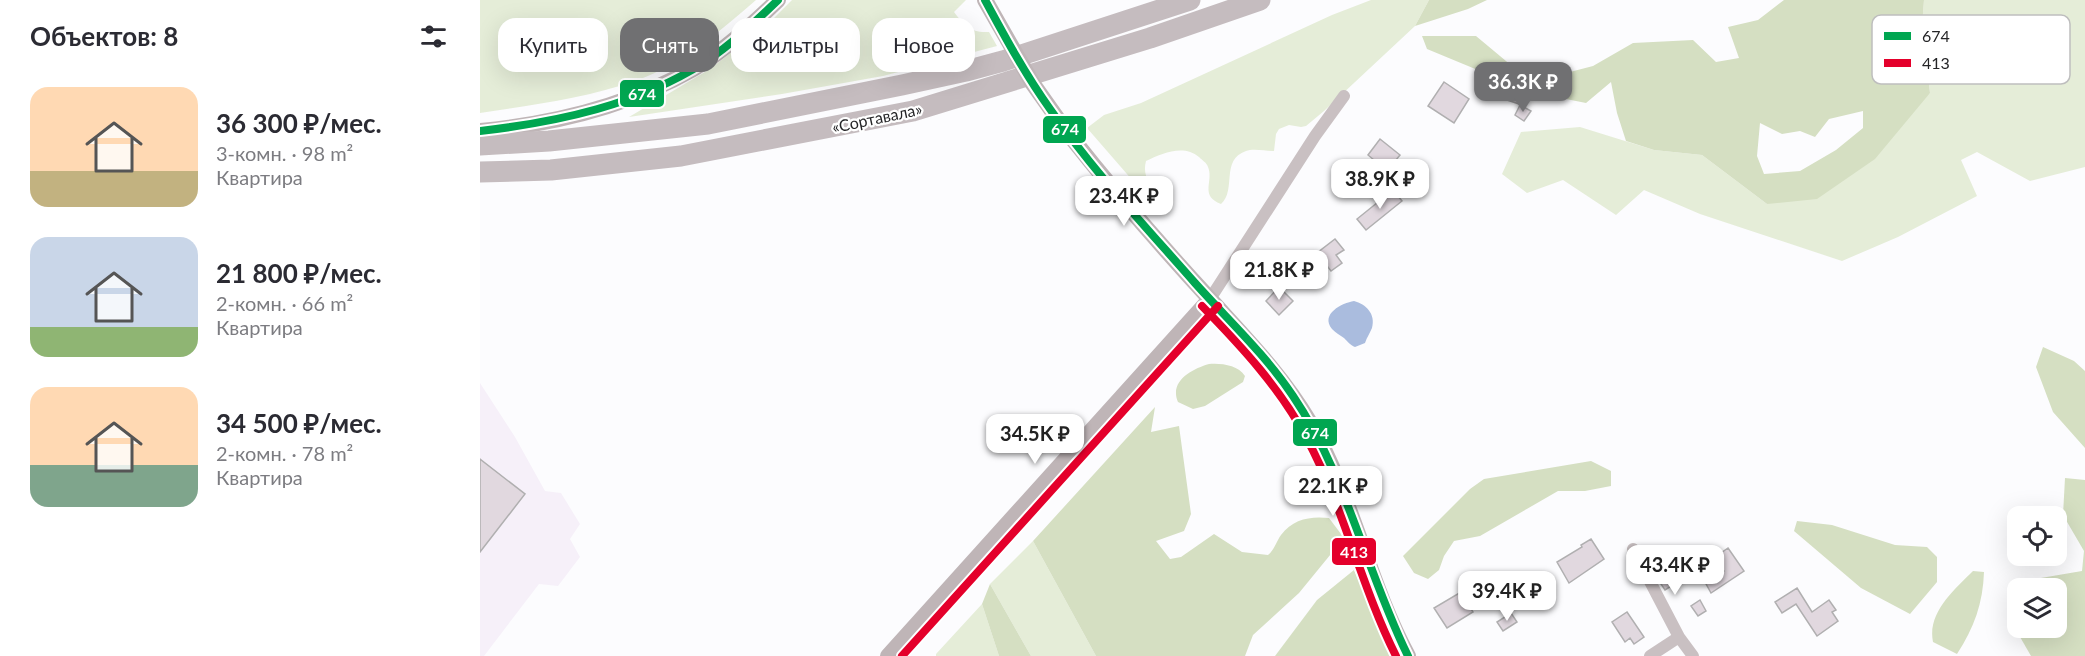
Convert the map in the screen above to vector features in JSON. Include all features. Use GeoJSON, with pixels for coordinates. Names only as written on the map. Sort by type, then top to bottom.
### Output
{"type":"FeatureCollection","features":[{"type":"Feature","properties":{"kind":"highway","name":"«Сортавала»"},"geometry":{"type":"LineString","coordinates":[[480,145],[549,141],[708,124],[902,86],[1003,61],[1190,0]]}},
{"type":"Feature","properties":{"kind":"highway","name":"«Сортавала»"},"geometry":{"type":"LineString","coordinates":[[480,172],[551,170],[681,156],[913,111],[1150,38],[1260,0]]}},
{"type":"Feature","properties":{"kind":"main road"},"geometry":{"type":"LineString","coordinates":[[480,131],[514,128],[588,113],[653,89],[695,68],[748,28],[778,0]]}},
{"type":"Feature","properties":{"kind":"main road"},"geometry":{"type":"LineString","coordinates":[[985,0],[1033,84],[1067,132],[1210,299],[1243,332],[1292,396],[1318,437],[1408,656]]}},
{"type":"Feature","properties":{"kind":"main road"},"geometry":{"type":"LineString","coordinates":[[888,656],[1210,299]]}},
{"type":"Feature","properties":{"kind":"street"},"geometry":{"type":"LineString","coordinates":[[1210,299],[1315,136],[1344,96]]}},
{"type":"Feature","properties":{"kind":"street"},"geometry":{"type":"LineString","coordinates":[[1633,549],[1679,637],[1693,656]]}},
{"type":"Feature","properties":{"kind":"street"},"geometry":{"type":"LineString","coordinates":[[1650,656],[1679,637]]}},
{"type":"Feature","properties":{"kind":"shaded area"},"geometry":{"type":"Polygon","coordinates":[[[480,383],[515,437],[545,491],[561,493],[580,524],[570,539],[580,557],[558,586],[539,584],[484,656],[480,656],[480,383]]]}},
{"type":"Feature","properties":{"kind":"green space"},"geometry":{"type":"Polygon","coordinates":[[[480,0],[756,0],[734,18],[731,18],[731,21],[719,31],[719,18],[620,18],[620,72],[656,72],[619,86],[580,96],[480,113],[480,0]]]}},
{"type":"Feature","properties":{"kind":"green space"},"geometry":{"type":"Polygon","coordinates":[[[792,0],[966,0],[954,12],[959,18],[872,18],[872,72],[898,72],[782,94],[629,117],[705,72],[719,72],[719,62],[731,53],[731,72],[860,72],[860,18],[774,18],[792,0]]]}},
{"type":"Feature","properties":{"kind":"green space"},"geometry":{"type":"Polygon","coordinates":[[[1371,0],[1429,0],[1415,26],[1306,126],[1289,125],[1279,129],[1276,134],[1274,151],[1252,150],[1238,155],[1231,168],[1226,198],[1221,204],[1214,201],[1209,192],[1209,172],[1206,163],[1193,153],[1173,151],[1146,161],[1146,176],[1160,195],[1159,201],[1140,189],[1087,128],[1104,115],[1141,103],[1332,15],[1371,0]]]}},
{"type":"Feature","properties":{"kind":"green space"},"geometry":{"type":"Polygon","coordinates":[[[1429,0],[1487,0],[1468,9],[1415,26],[1429,0]]]}},
{"type":"Feature","properties":{"kind":"green space"},"geometry":{"type":"Polygon","coordinates":[[[1784,0],[1924,0],[1923,15],[1872,15],[1872,84],[1929,84],[1930,93],[1875,159],[1817,199],[1767,204],[1702,155],[1654,150],[1626,141],[1617,113],[1611,82],[1586,103],[1531,92],[1427,49],[1422,36],[1476,36],[1512,66],[1543,79],[1593,66],[1633,43],[1693,40],[1716,62],[1739,58],[1728,27],[1758,20],[1784,0]],[[1863,111],[1829,119],[1815,137],[1800,131],[1782,134],[1760,123],[1757,156],[1764,174],[1800,171],[1836,150],[1863,128],[1863,111]]]}},
{"type":"Feature","properties":{"kind":"green space"},"geometry":{"type":"Polygon","coordinates":[[[1924,0],[2085,0],[2085,167],[2030,181],[1977,152],[1961,160],[1977,196],[1898,237],[1842,261],[1700,214],[1644,190],[1616,215],[1563,180],[1527,193],[1502,174],[1521,132],[1580,127],[1654,150],[1702,155],[1767,204],[1930,93],[1929,84],[2070,84],[2070,15],[1923,15],[1924,0]]]}},
{"type":"Feature","properties":{"kind":"green space"},"geometry":{"type":"Polygon","coordinates":[[[975,30],[989,32],[997,46],[975,52],[975,30]]]}},
{"type":"Feature","properties":{"kind":"green space"},"geometry":{"type":"Polygon","coordinates":[[[2043,347],[2074,361],[2085,371],[2085,448],[2053,412],[2036,367],[2043,347]]]}},
{"type":"Feature","properties":{"kind":"green space"},"geometry":{"type":"Polygon","coordinates":[[[1209,364],[1224,364],[1238,369],[1245,376],[1243,382],[1205,406],[1193,409],[1178,402],[1176,395],[1179,382],[1189,373],[1209,364]]]}},
{"type":"Feature","properties":{"kind":"green space"},"geometry":{"type":"Polygon","coordinates":[[[1155,407],[1151,432],[1179,426],[1191,514],[1184,531],[1156,541],[1170,559],[1181,557],[1214,534],[1242,552],[1268,555],[1291,525],[1309,518],[1329,518],[1344,538],[1299,593],[1253,635],[1245,656],[1096,656],[1033,541],[1155,407]]]}},
{"type":"Feature","properties":{"kind":"green space"},"geometry":{"type":"Polygon","coordinates":[[[1591,461],[1611,471],[1611,486],[1585,491],[1558,491],[1480,536],[1454,541],[1444,556],[1439,570],[1428,579],[1414,573],[1403,556],[1470,489],[1484,479],[1591,461]]]}},
{"type":"Feature","properties":{"kind":"green space"},"geometry":{"type":"Polygon","coordinates":[[[2065,478],[2085,480],[2085,656],[2031,656],[2021,638],[2067,638],[2067,578],[2041,578],[2082,571],[2084,551],[2067,522],[2067,506],[2063,506],[2065,478]]]}},
{"type":"Feature","properties":{"kind":"green space"},"geometry":{"type":"Polygon","coordinates":[[[1797,521],[1832,525],[1895,545],[1927,547],[1937,557],[1937,582],[1910,614],[1861,588],[1794,531],[1797,521]]]}},
{"type":"Feature","properties":{"kind":"green space"},"geometry":{"type":"Polygon","coordinates":[[[1033,541],[1096,656],[1031,656],[990,584],[1033,541]]]}},
{"type":"Feature","properties":{"kind":"green space"},"geometry":{"type":"Polygon","coordinates":[[[1354,570],[1385,642],[1394,656],[1275,656],[1317,600],[1354,570]]]}},
{"type":"Feature","properties":{"kind":"green space"},"geometry":{"type":"Polygon","coordinates":[[[1973,571],[1984,572],[1980,605],[1973,625],[1957,654],[1933,642],[1932,631],[1934,621],[1944,603],[1973,571]]]}},
{"type":"Feature","properties":{"kind":"green space"},"geometry":{"type":"Polygon","coordinates":[[[990,584],[1031,656],[999,656],[982,604],[990,584]]]}},
{"type":"Feature","properties":{"kind":"green space"},"geometry":{"type":"Polygon","coordinates":[[[982,604],[999,656],[936,656],[936,654],[982,604]]]}},
{"type":"Feature","properties":{"kind":"water"},"geometry":{"type":"Polygon","coordinates":[[[1354,301],[1369,310],[1373,318],[1372,328],[1365,343],[1355,347],[1329,324],[1334,310],[1354,301]]]}},
{"type":"Feature","properties":{"kind":"building"},"geometry":{"type":"Polygon","coordinates":[[[1444,82],[1469,99],[1454,123],[1428,106],[1444,82]]]}},
{"type":"Feature","properties":{"kind":"building"},"geometry":{"type":"Polygon","coordinates":[[[1489,83],[1525,95],[1522,105],[1486,93],[1489,83]]]}},
{"type":"Feature","properties":{"kind":"building"},"geometry":{"type":"Polygon","coordinates":[[[1520,105],[1531,111],[1524,121],[1515,115],[1520,105]]]}},
{"type":"Feature","properties":{"kind":"building"},"geometry":{"type":"Polygon","coordinates":[[[1380,139],[1400,155],[1387,171],[1368,155],[1380,139]]]}},
{"type":"Feature","properties":{"kind":"building"},"geometry":{"type":"Polygon","coordinates":[[[1393,190],[1402,201],[1366,230],[1357,219],[1393,190]]]}},
{"type":"Feature","properties":{"kind":"building"},"geometry":{"type":"Polygon","coordinates":[[[1335,239],[1344,250],[1336,255],[1342,263],[1331,271],[1317,253],[1335,239]]]}},
{"type":"Feature","properties":{"kind":"building"},"geometry":{"type":"Polygon","coordinates":[[[1279,287],[1293,301],[1279,315],[1266,301],[1279,287]]]}},
{"type":"Feature","properties":{"kind":"building"},"geometry":{"type":"Polygon","coordinates":[[[480,459],[525,494],[480,552],[480,459]]]}},
{"type":"Feature","properties":{"kind":"building"},"geometry":{"type":"Polygon","coordinates":[[[1591,539],[1604,559],[1569,583],[1557,562],[1591,539]]]}},
{"type":"Feature","properties":{"kind":"building"},"geometry":{"type":"Polygon","coordinates":[[[1728,548],[1744,571],[1711,593],[1705,582],[1724,571],[1714,558],[1728,548]]]}},
{"type":"Feature","properties":{"kind":"building"},"geometry":{"type":"Polygon","coordinates":[[[1674,571],[1681,580],[1665,590],[1659,581],[1674,571]]]}},
{"type":"Feature","properties":{"kind":"building"},"geometry":{"type":"Polygon","coordinates":[[[1797,588],[1812,612],[1829,600],[1836,610],[1832,612],[1838,621],[1817,636],[1796,604],[1782,613],[1775,602],[1797,588]]]}},
{"type":"Feature","properties":{"kind":"building"},"geometry":{"type":"Polygon","coordinates":[[[1461,592],[1473,612],[1447,628],[1434,608],[1461,592]]]}},
{"type":"Feature","properties":{"kind":"building"},"geometry":{"type":"Polygon","coordinates":[[[1700,600],[1706,611],[1698,616],[1691,606],[1700,600]]]}},
{"type":"Feature","properties":{"kind":"building"},"geometry":{"type":"Polygon","coordinates":[[[1627,612],[1644,637],[1634,644],[1630,638],[1625,642],[1612,622],[1627,612]]]}},
{"type":"Feature","properties":{"kind":"building"},"geometry":{"type":"Polygon","coordinates":[[[1511,613],[1517,622],[1503,631],[1497,622],[1511,613]]]}},
{"type":"Feature","properties":{"kind":"transit line","name":"674"},"geometry":{"type":"LineString","coordinates":[[480,131],[568,117],[653,90],[715,55],[778,0]]}},
{"type":"Feature","properties":{"kind":"transit line","name":"674"},"geometry":{"type":"LineString","coordinates":[[985,0],[1032,82],[1084,154],[1138,219],[1258,352],[1293,396],[1311,426],[1342,490],[1393,624],[1408,656]]}},
{"type":"Feature","properties":{"kind":"transit line","name":"413"},"geometry":{"type":"LineString","coordinates":[[1202,306],[1273,386],[1307,439],[1332,492],[1396,656]]}},
{"type":"Feature","properties":{"kind":"transit line","name":"413"},"geometry":{"type":"LineString","coordinates":[[902,656],[1218,306]]}}]}
